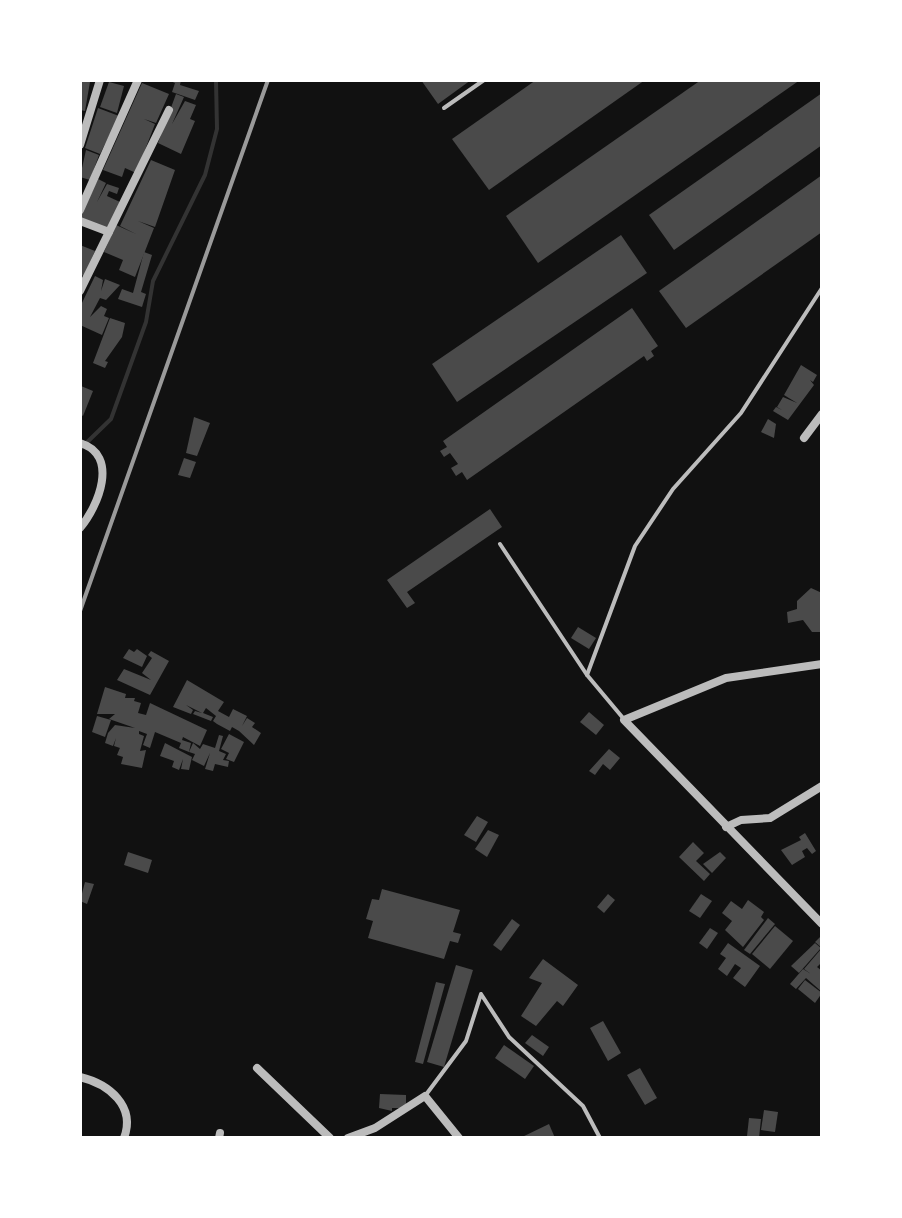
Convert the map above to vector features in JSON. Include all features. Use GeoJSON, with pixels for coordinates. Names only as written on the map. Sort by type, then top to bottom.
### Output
{"type":"FeatureCollection","features":[{"type":"Feature","properties":{"kind":"street"},"geometry":{"type":"LineString","coordinates":[[80,145],[100,80]]}},
{"type":"Feature","properties":{"kind":"street"},"geometry":{"type":"LineString","coordinates":[[80,210],[138,80]]}},
{"type":"Feature","properties":{"kind":"street"},"geometry":{"type":"LineString","coordinates":[[80,291],[169,110]]}},
{"type":"Feature","properties":{"kind":"street"},"geometry":{"type":"LineString","coordinates":[[80,221],[109,232]]}},
{"type":"Feature","properties":{"kind":"street"},"geometry":{"type":"LineString","coordinates":[[804,438],[822,414]]}},
{"type":"Feature","properties":{"kind":"street"},"geometry":{"type":"LineString","coordinates":[[80,443],[96,454],[104,476],[90,515],[80,528]]}},
{"type":"Feature","properties":{"kind":"street"},"geometry":{"type":"LineString","coordinates":[[822,664],[726,678],[624,720],[822,924]]}},
{"type":"Feature","properties":{"kind":"street"},"geometry":{"type":"LineString","coordinates":[[726,827],[741,820],[770,818],[822,786]]}},
{"type":"Feature","properties":{"kind":"street"},"geometry":{"type":"LineString","coordinates":[[257,1068],[330,1138]]}},
{"type":"Feature","properties":{"kind":"street"},"geometry":{"type":"LineString","coordinates":[[80,1077],[105,1086],[124,1107],[129,1119],[124,1138]]}},
{"type":"Feature","properties":{"kind":"street"},"geometry":{"type":"LineString","coordinates":[[348,1138],[375,1128],[425,1096],[459,1138]]}},
{"type":"Feature","properties":{"kind":"lane"},"geometry":{"type":"LineString","coordinates":[[444,108],[484,80]]}},
{"type":"Feature","properties":{"kind":"lane"},"geometry":{"type":"LineString","coordinates":[[587,675],[635,546],[673,489],[741,413],[822,288]]}},
{"type":"Feature","properties":{"kind":"lane"},"geometry":{"type":"LineString","coordinates":[[500,544],[587,675],[624,720]]}},
{"type":"Feature","properties":{"kind":"lane"},"geometry":{"type":"LineString","coordinates":[[425,1096],[466,1041],[481,994],[509,1037],[583,1106],[600,1138]]}},
{"type":"Feature","properties":{"kind":"building"},"geometry":{"type":"Polygon","coordinates":[[[80,80],[90,82],[85,111],[80,110],[80,80]]]}},
{"type":"Feature","properties":{"kind":"building"},"geometry":{"type":"Polygon","coordinates":[[[168,80],[181,80],[180,85],[199,91],[195,100],[172,92],[175,83],[168,80]]]}},
{"type":"Feature","properties":{"kind":"building"},"geometry":{"type":"Polygon","coordinates":[[[421,80],[471,80],[438,104],[421,80]]]}},
{"type":"Feature","properties":{"kind":"building"},"geometry":{"type":"Polygon","coordinates":[[[536,80],[645,80],[489,190],[452,139],[536,80]]]}},
{"type":"Feature","properties":{"kind":"building"},"geometry":{"type":"Polygon","coordinates":[[[701,80],[800,80],[538,263],[506,216],[701,80]]]}},
{"type":"Feature","properties":{"kind":"building"},"geometry":{"type":"Polygon","coordinates":[[[109,82],[124,86],[117,113],[100,107],[109,82]]]}},
{"type":"Feature","properties":{"kind":"building"},"geometry":{"type":"Polygon","coordinates":[[[142,83],[169,94],[156,123],[144,119],[155,124],[136,173],[125,168],[122,177],[103,170],[142,83]]]}},
{"type":"Feature","properties":{"kind":"building"},"geometry":{"type":"Polygon","coordinates":[[[822,93],[822,145],[674,250],[649,215],[822,93]]]}},
{"type":"Feature","properties":{"kind":"building"},"geometry":{"type":"Polygon","coordinates":[[[176,94],[184,97],[172,124],[185,101],[196,105],[190,119],[195,121],[181,154],[158,143],[176,94]]]}},
{"type":"Feature","properties":{"kind":"building"},"geometry":{"type":"Polygon","coordinates":[[[98,108],[119,116],[100,154],[85,148],[98,108]]]}},
{"type":"Feature","properties":{"kind":"building"},"geometry":{"type":"Polygon","coordinates":[[[86,150],[99,155],[90,180],[80,177],[86,150]]]}},
{"type":"Feature","properties":{"kind":"building"},"geometry":{"type":"Polygon","coordinates":[[[151,160],[175,170],[155,227],[138,221],[154,228],[135,277],[119,270],[123,260],[104,252],[116,225],[136,234],[120,226],[151,160]]]}},
{"type":"Feature","properties":{"kind":"building"},"geometry":{"type":"Polygon","coordinates":[[[822,175],[822,232],[686,328],[659,291],[822,175]]]}},
{"type":"Feature","properties":{"kind":"building"},"geometry":{"type":"Polygon","coordinates":[[[98,179],[106,183],[97,202],[107,184],[119,188],[117,194],[109,191],[107,196],[120,202],[107,230],[80,218],[98,179]]]}},
{"type":"Feature","properties":{"kind":"building"},"geometry":{"type":"Polygon","coordinates":[[[621,235],[647,273],[457,402],[432,364],[621,235]]]}},
{"type":"Feature","properties":{"kind":"building"},"geometry":{"type":"Polygon","coordinates":[[[80,245],[95,251],[84,276],[80,275],[80,245]]]}},
{"type":"Feature","properties":{"kind":"building"},"geometry":{"type":"Polygon","coordinates":[[[144,252],[152,255],[141,292],[146,294],[142,307],[118,299],[122,289],[133,293],[144,252]]]}},
{"type":"Feature","properties":{"kind":"building"},"geometry":{"type":"Polygon","coordinates":[[[95,276],[103,280],[101,291],[105,279],[120,285],[106,300],[100,298],[90,317],[101,306],[107,309],[104,316],[109,318],[102,335],[80,325],[80,307],[95,276]]]}},
{"type":"Feature","properties":{"kind":"building"},"geometry":{"type":"Polygon","coordinates":[[[632,308],[658,346],[651,351],[654,356],[647,361],[644,356],[467,480],[462,472],[456,476],[451,468],[458,464],[450,453],[444,457],[440,451],[447,447],[443,441],[632,308]]]}},
{"type":"Feature","properties":{"kind":"building"},"geometry":{"type":"Polygon","coordinates":[[[110,318],[125,323],[122,337],[105,361],[108,362],[105,368],[93,363],[110,318]]]}},
{"type":"Feature","properties":{"kind":"building"},"geometry":{"type":"Polygon","coordinates":[[[801,365],[817,375],[813,382],[810,380],[814,385],[788,420],[773,411],[776,407],[782,410],[777,407],[783,397],[797,403],[784,395],[801,365]]]}},
{"type":"Feature","properties":{"kind":"building"},"geometry":{"type":"Polygon","coordinates":[[[81,386],[93,391],[83,416],[80,414],[81,386]]]}},
{"type":"Feature","properties":{"kind":"building"},"geometry":{"type":"Polygon","coordinates":[[[194,417],[210,423],[197,456],[186,453],[194,417]]]}},
{"type":"Feature","properties":{"kind":"building"},"geometry":{"type":"Polygon","coordinates":[[[768,419],[776,424],[774,438],[761,432],[768,419]]]}},
{"type":"Feature","properties":{"kind":"building"},"geometry":{"type":"Polygon","coordinates":[[[184,458],[196,462],[190,478],[178,475],[184,458]]]}},
{"type":"Feature","properties":{"kind":"building"},"geometry":{"type":"Polygon","coordinates":[[[490,509],[502,527],[407,592],[415,603],[407,608],[387,580],[490,509]]]}},
{"type":"Feature","properties":{"kind":"building"},"geometry":{"type":"Polygon","coordinates":[[[811,588],[822,593],[820,632],[812,632],[803,620],[788,623],[787,612],[797,609],[797,601],[811,588]]]}},
{"type":"Feature","properties":{"kind":"building"},"geometry":{"type":"Polygon","coordinates":[[[578,627],[596,638],[589,649],[571,638],[578,627]]]}},
{"type":"Feature","properties":{"kind":"building"},"geometry":{"type":"Polygon","coordinates":[[[129,649],[134,652],[137,649],[147,656],[142,667],[123,658],[129,649]]]}},
{"type":"Feature","properties":{"kind":"building"},"geometry":{"type":"Polygon","coordinates":[[[151,651],[169,661],[150,695],[117,680],[124,669],[151,680],[142,673],[152,658],[148,655],[151,651]]]}},
{"type":"Feature","properties":{"kind":"building"},"geometry":{"type":"Polygon","coordinates":[[[187,680],[224,702],[218,711],[229,717],[233,709],[247,716],[242,726],[247,718],[255,723],[252,727],[261,733],[254,745],[239,731],[232,727],[230,731],[213,721],[216,716],[206,708],[203,713],[213,717],[211,721],[193,714],[195,711],[202,713],[186,705],[193,710],[191,714],[173,707],[187,680]]]}},
{"type":"Feature","properties":{"kind":"building"},"geometry":{"type":"Polygon","coordinates":[[[105,687],[126,694],[125,698],[135,698],[134,701],[141,703],[138,713],[146,715],[150,703],[207,730],[200,746],[183,737],[182,740],[191,743],[189,752],[179,748],[181,743],[155,732],[150,748],[143,745],[147,734],[139,731],[144,736],[140,751],[146,750],[142,768],[121,764],[123,757],[117,755],[120,748],[114,746],[116,738],[113,746],[105,743],[108,733],[115,725],[135,728],[109,719],[115,714],[97,714],[105,687]]]}},
{"type":"Feature","properties":{"kind":"building"},"geometry":{"type":"Polygon","coordinates":[[[589,712],[604,725],[596,735],[580,722],[589,712]]]}},
{"type":"Feature","properties":{"kind":"building"},"geometry":{"type":"Polygon","coordinates":[[[97,716],[111,720],[105,737],[92,732],[97,716]]]}},
{"type":"Feature","properties":{"kind":"building"},"geometry":{"type":"Polygon","coordinates":[[[229,734],[244,742],[234,762],[226,759],[229,753],[221,749],[229,734]]]}},
{"type":"Feature","properties":{"kind":"building"},"geometry":{"type":"Polygon","coordinates":[[[219,735],[223,736],[219,751],[226,754],[223,760],[229,761],[228,767],[215,764],[213,771],[205,769],[210,753],[204,766],[192,760],[195,754],[189,752],[193,743],[200,749],[203,744],[215,748],[219,735]]]}},
{"type":"Feature","properties":{"kind":"building"},"geometry":{"type":"Polygon","coordinates":[[[165,743],[192,757],[189,770],[181,769],[183,759],[179,770],[172,767],[174,761],[160,756],[165,743]]]}},
{"type":"Feature","properties":{"kind":"building"},"geometry":{"type":"Polygon","coordinates":[[[609,749],[620,758],[610,770],[603,764],[595,775],[589,771],[609,749]]]}},
{"type":"Feature","properties":{"kind":"building"},"geometry":{"type":"Polygon","coordinates":[[[477,816],[488,822],[476,842],[464,835],[477,816]]]}},
{"type":"Feature","properties":{"kind":"building"},"geometry":{"type":"Polygon","coordinates":[[[488,830],[499,835],[487,857],[475,849],[488,830]]]}},
{"type":"Feature","properties":{"kind":"building"},"geometry":{"type":"Polygon","coordinates":[[[805,833],[816,851],[812,854],[807,848],[802,851],[805,857],[792,865],[781,850],[801,840],[799,837],[805,833]]]}},
{"type":"Feature","properties":{"kind":"building"},"geometry":{"type":"Polygon","coordinates":[[[693,842],[704,853],[696,861],[710,874],[704,881],[679,857],[693,842]]]}},
{"type":"Feature","properties":{"kind":"building"},"geometry":{"type":"Polygon","coordinates":[[[128,852],[152,860],[148,873],[124,865],[128,852]]]}},
{"type":"Feature","properties":{"kind":"building"},"geometry":{"type":"Polygon","coordinates":[[[720,852],[726,858],[712,873],[703,864],[720,852]]]}},
{"type":"Feature","properties":{"kind":"building"},"geometry":{"type":"Polygon","coordinates":[[[85,882],[94,884],[87,904],[80,901],[85,882]]]}},
{"type":"Feature","properties":{"kind":"building"},"geometry":{"type":"Polygon","coordinates":[[[382,889],[460,910],[453,932],[461,934],[458,943],[450,941],[444,959],[368,938],[373,921],[366,919],[372,899],[379,900],[382,889]]]}},
{"type":"Feature","properties":{"kind":"building"},"geometry":{"type":"Polygon","coordinates":[[[608,894],[615,900],[604,913],[597,907],[608,894]]]}},
{"type":"Feature","properties":{"kind":"building"},"geometry":{"type":"Polygon","coordinates":[[[701,894],[712,901],[700,918],[689,911],[701,894]]]}},
{"type":"Feature","properties":{"kind":"building"},"geometry":{"type":"Polygon","coordinates":[[[748,900],[764,912],[761,917],[764,920],[743,947],[725,930],[732,921],[722,913],[731,901],[742,909],[748,900]]]}},
{"type":"Feature","properties":{"kind":"building"},"geometry":{"type":"Polygon","coordinates":[[[768,918],[775,924],[750,954],[744,950],[768,918]]]}},
{"type":"Feature","properties":{"kind":"building"},"geometry":{"type":"Polygon","coordinates":[[[512,919],[520,925],[501,951],[493,945],[512,919]]]}},
{"type":"Feature","properties":{"kind":"building"},"geometry":{"type":"Polygon","coordinates":[[[775,926],[793,941],[770,969],[752,954],[775,926]]]}},
{"type":"Feature","properties":{"kind":"building"},"geometry":{"type":"Polygon","coordinates":[[[710,928],[718,933],[707,949],[699,943],[710,928]]]}},
{"type":"Feature","properties":{"kind":"building"},"geometry":{"type":"Polygon","coordinates":[[[822,935],[822,948],[815,942],[822,935]]]}},
{"type":"Feature","properties":{"kind":"building"},"geometry":{"type":"Polygon","coordinates":[[[728,943],[760,966],[745,987],[733,978],[741,968],[735,964],[727,976],[718,969],[726,958],[720,954],[728,943]]]}},
{"type":"Feature","properties":{"kind":"building"},"geometry":{"type":"Polygon","coordinates":[[[815,943],[821,948],[799,973],[791,966],[815,943]]]}},
{"type":"Feature","properties":{"kind":"building"},"geometry":{"type":"Polygon","coordinates":[[[822,948],[822,962],[817,967],[822,971],[822,992],[806,978],[796,989],[790,984],[803,969],[811,974],[804,969],[822,948]]]}},
{"type":"Feature","properties":{"kind":"building"},"geometry":{"type":"Polygon","coordinates":[[[543,959],[578,985],[563,1006],[557,1001],[536,1026],[521,1016],[542,983],[529,978],[543,959]]]}},
{"type":"Feature","properties":{"kind":"building"},"geometry":{"type":"Polygon","coordinates":[[[456,965],[473,970],[444,1067],[427,1062],[456,965]]]}},
{"type":"Feature","properties":{"kind":"building"},"geometry":{"type":"Polygon","coordinates":[[[805,980],[822,993],[815,1003],[798,989],[805,980]]]}},
{"type":"Feature","properties":{"kind":"building"},"geometry":{"type":"Polygon","coordinates":[[[436,982],[445,984],[423,1064],[415,1062],[436,982]]]}},
{"type":"Feature","properties":{"kind":"building"},"geometry":{"type":"Polygon","coordinates":[[[603,1021],[621,1053],[608,1061],[590,1028],[603,1021]]]}},
{"type":"Feature","properties":{"kind":"building"},"geometry":{"type":"Polygon","coordinates":[[[532,1035],[549,1047],[543,1056],[525,1043],[532,1035]]]}},
{"type":"Feature","properties":{"kind":"building"},"geometry":{"type":"Polygon","coordinates":[[[504,1045],[534,1066],[525,1079],[495,1058],[504,1045]]]}},
{"type":"Feature","properties":{"kind":"building"},"geometry":{"type":"Polygon","coordinates":[[[640,1068],[657,1098],[645,1105],[627,1075],[640,1068]]]}},
{"type":"Feature","properties":{"kind":"building"},"geometry":{"type":"Polygon","coordinates":[[[380,1094],[406,1095],[406,1108],[392,1108],[392,1111],[379,1108],[380,1094]]]}},
{"type":"Feature","properties":{"kind":"building"},"geometry":{"type":"Polygon","coordinates":[[[764,1110],[778,1112],[775,1132],[761,1130],[764,1110]]]}},
{"type":"Feature","properties":{"kind":"building"},"geometry":{"type":"Polygon","coordinates":[[[749,1118],[761,1119],[759,1138],[747,1136],[749,1118]]]}},
{"type":"Feature","properties":{"kind":"building"},"geometry":{"type":"Polygon","coordinates":[[[549,1124],[555,1138],[520,1138],[549,1124]]]}},
{"type":"Feature","properties":{"kind":"waterway"},"geometry":{"type":"LineString","coordinates":[[80,449],[111,419],[146,322],[153,281],[205,175],[217,129],[216,80]]}},
{"type":"Feature","properties":{"kind":"railway"},"geometry":{"type":"LineString","coordinates":[[80,611],[268,80]]}}]}
